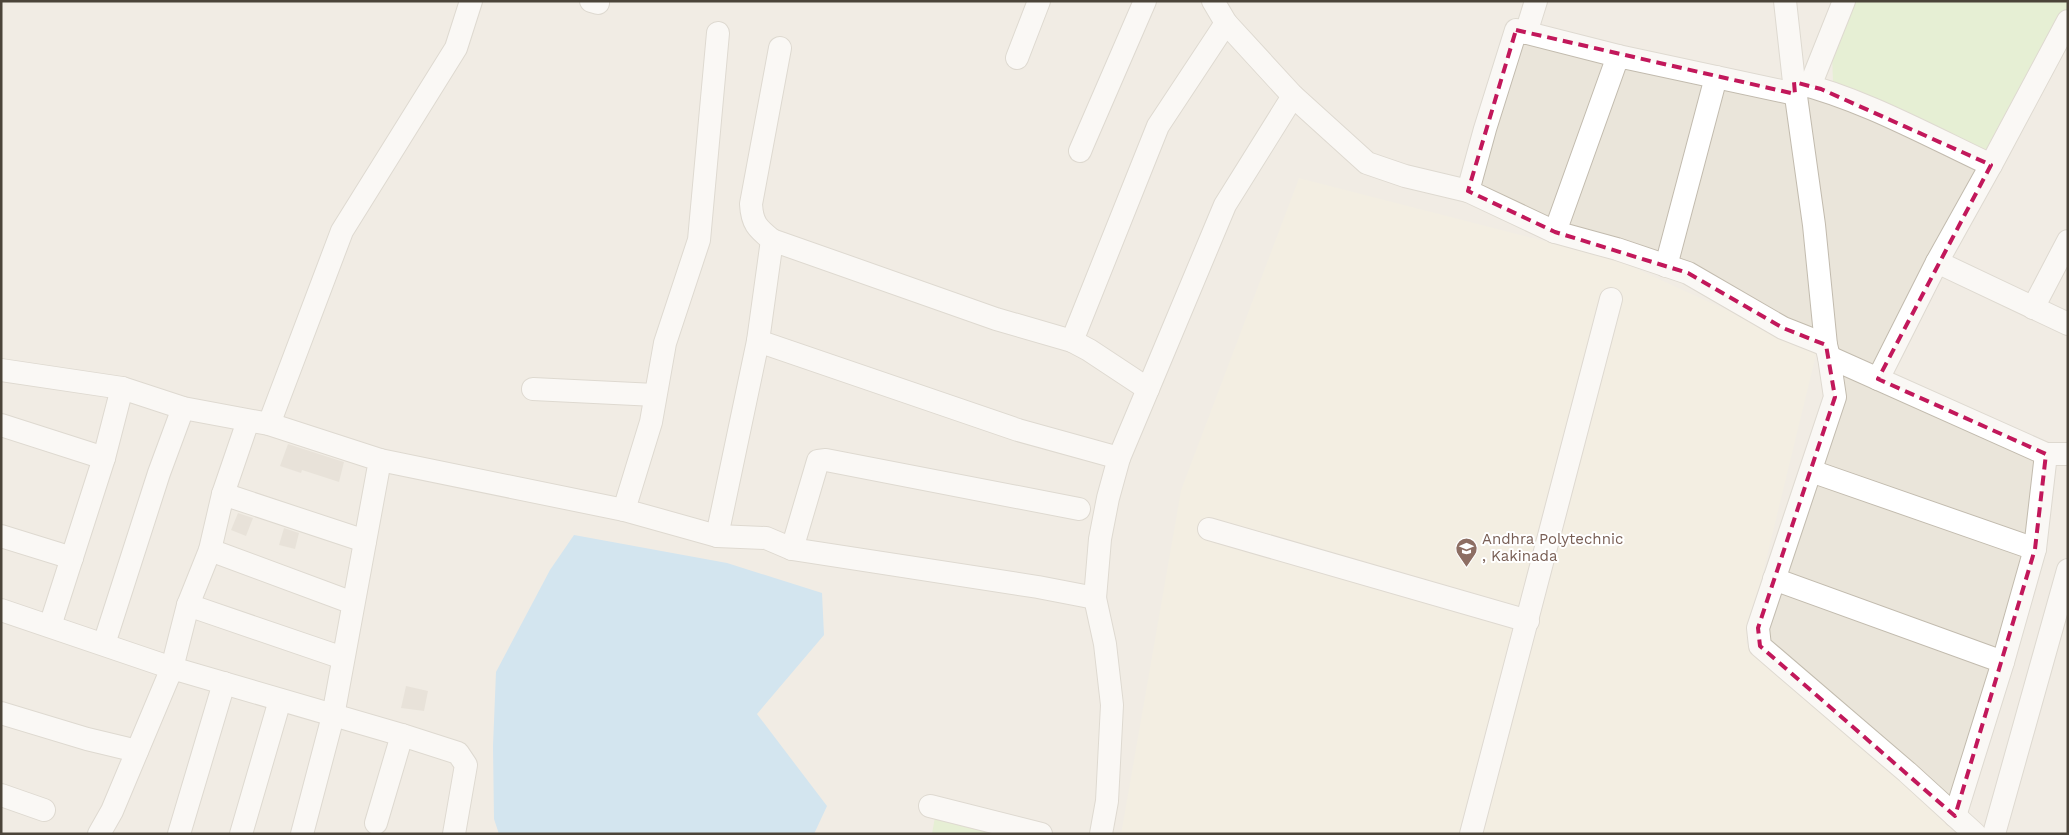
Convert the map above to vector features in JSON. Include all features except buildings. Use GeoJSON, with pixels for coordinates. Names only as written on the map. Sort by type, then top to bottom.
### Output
{"type":"FeatureCollection","features":[{"type":"Feature","properties":{"kind":"street"},"geometry":{"type":"LineString","coordinates":[[99,834],[112,811],[172,668],[188,605],[210,550],[223,494],[258,423],[342,230],[456,48],[471,1]]}},
{"type":"Feature","properties":{"kind":"street"},"geometry":{"type":"LineString","coordinates":[[1017,58],[1039,1]]}},
{"type":"Feature","properties":{"kind":"street"},"geometry":{"type":"LineString","coordinates":[[1080,151],[1144,1]]}},
{"type":"Feature","properties":{"kind":"street"},"geometry":{"type":"LineString","coordinates":[[1213,1],[1226,23],[1293,96],[1367,164],[1405,176],[1468,191],[1555,232],[1617,249],[1688,273],[1783,328],[1878,379],[2057,454],[2035,550],[2003,662],[1955,816]]}},
{"type":"Feature","properties":{"kind":"street"},"geometry":{"type":"LineString","coordinates":[[1526,33],[1536,1]]}},
{"type":"Feature","properties":{"kind":"street"},"geometry":{"type":"LineString","coordinates":[[1785,1],[1800,87],[1828,351],[1835,397],[1758,628],[1760,646],[1907,772],[1975,834]]}},
{"type":"Feature","properties":{"kind":"street"},"geometry":{"type":"LineString","coordinates":[[1800,87],[1844,1]]}},
{"type":"Feature","properties":{"kind":"street"},"geometry":{"type":"LineString","coordinates":[[1878,379],[1937,262],[2068,21]]}},
{"type":"Feature","properties":{"kind":"street"},"geometry":{"type":"LineString","coordinates":[[1072,341],[1158,126],[1226,23]]}},
{"type":"Feature","properties":{"kind":"street"},"geometry":{"type":"LineString","coordinates":[[1468,191],[1516,30],[1618,56],[1716,77],[1800,87],[1902,123],[1991,165]]}},
{"type":"Feature","properties":{"kind":"street"},"geometry":{"type":"LineString","coordinates":[[624,510],[651,422],[666,344],[684,291],[698,240],[718,34]]}},
{"type":"Feature","properties":{"kind":"street"},"geometry":{"type":"LineString","coordinates":[[780,48],[751,204],[752,216],[757,229],[772,240],[996,319],[1072,341],[1148,389]]}},
{"type":"Feature","properties":{"kind":"street"},"geometry":{"type":"LineString","coordinates":[[1555,232],[1618,56]]}},
{"type":"Feature","properties":{"kind":"street"},"geometry":{"type":"LineString","coordinates":[[1666,266],[1716,77]]}},
{"type":"Feature","properties":{"kind":"street"},"geometry":{"type":"LineString","coordinates":[[1101,834],[1106,801],[1112,705],[1105,644],[1095,598],[1100,539],[1108,498],[1119,458],[1225,205],[1293,96]]}},
{"type":"Feature","properties":{"kind":"street"},"geometry":{"type":"LineString","coordinates":[[717,536],[758,341],[772,240]]}},
{"type":"Feature","properties":{"kind":"street"},"geometry":{"type":"LineString","coordinates":[[2033,308],[2068,241]]}},
{"type":"Feature","properties":{"kind":"street"},"geometry":{"type":"LineString","coordinates":[[1937,262],[2068,324]]}},
{"type":"Feature","properties":{"kind":"street"},"geometry":{"type":"LineString","coordinates":[[1471,834],[1611,299]]}},
{"type":"Feature","properties":{"kind":"street"},"geometry":{"type":"LineString","coordinates":[[758,341],[1018,430],[1119,458]]}},
{"type":"Feature","properties":{"kind":"street"},"geometry":{"type":"LineString","coordinates":[[1,370],[122,388],[183,408],[258,423],[380,460],[624,510],[717,536],[766,538],[792,550],[1038,587],[1095,598]]}},
{"type":"Feature","properties":{"kind":"street"},"geometry":{"type":"LineString","coordinates":[[50,626],[104,458],[122,388]]}},
{"type":"Feature","properties":{"kind":"street"},"geometry":{"type":"LineString","coordinates":[[533,389],[655,395]]}},
{"type":"Feature","properties":{"kind":"street"},"geometry":{"type":"LineString","coordinates":[[104,644],[159,472],[183,408]]}},
{"type":"Feature","properties":{"kind":"street"},"geometry":{"type":"LineString","coordinates":[[1,425],[104,458]]}},
{"type":"Feature","properties":{"kind":"street"},"geometry":{"type":"LineString","coordinates":[[302,834],[333,716],[380,460]]}},
{"type":"Feature","properties":{"kind":"street"},"geometry":{"type":"LineString","coordinates":[[792,550],[818,461],[826,460],[1080,509]]}},
{"type":"Feature","properties":{"kind":"street"},"geometry":{"type":"LineString","coordinates":[[1811,471],[2035,550]]}},
{"type":"Feature","properties":{"kind":"street"},"geometry":{"type":"LineString","coordinates":[[223,494],[365,542]]}},
{"type":"Feature","properties":{"kind":"street"},"geometry":{"type":"LineString","coordinates":[[1209,529],[1528,621]]}},
{"type":"Feature","properties":{"kind":"street"},"geometry":{"type":"LineString","coordinates":[[1,536],[72,558]]}},
{"type":"Feature","properties":{"kind":"street"},"geometry":{"type":"LineString","coordinates":[[210,550],[353,603]]}},
{"type":"Feature","properties":{"kind":"street"},"geometry":{"type":"LineString","coordinates":[[1994,834],[2068,570]]}},
{"type":"Feature","properties":{"kind":"street"},"geometry":{"type":"LineString","coordinates":[[1774,579],[2003,662]]}},
{"type":"Feature","properties":{"kind":"street"},"geometry":{"type":"LineString","coordinates":[[188,605],[343,658]]}},
{"type":"Feature","properties":{"kind":"street"},"geometry":{"type":"LineString","coordinates":[[1,610],[172,668],[458,753],[466,765],[454,834]]}},
{"type":"Feature","properties":{"kind":"street"},"geometry":{"type":"LineString","coordinates":[[179,834],[224,683]]}},
{"type":"Feature","properties":{"kind":"street"},"geometry":{"type":"LineString","coordinates":[[241,834],[280,700]]}},
{"type":"Feature","properties":{"kind":"street"},"geometry":{"type":"LineString","coordinates":[[1,713],[87,739],[137,751]]}},
{"type":"Feature","properties":{"kind":"street"},"geometry":{"type":"LineString","coordinates":[[376,823],[402,735]]}},
{"type":"Feature","properties":{"kind":"street"},"geometry":{"type":"LineString","coordinates":[[1,795],[44,810]]}},
{"type":"Feature","properties":{"kind":"street"},"geometry":{"type":"LineString","coordinates":[[930,806],[1041,834]]}},
{"type":"Feature","properties":{"kind":"highlighted area"},"geometry":{"type":"Polygon","coordinates":[[[1516,30],[1795,94],[1794,82],[1821,89],[1991,165],[1878,379],[2046,454],[2035,549],[1955,816],[1760,646],[1758,628],[1835,397],[1826,345],[1783,328],[1688,273],[1555,232],[1468,191],[1516,30]]]}},
{"type":"Feature","properties":{"kind":"shaded area"},"geometry":{"type":"Polygon","coordinates":[[[1,1],[2068,1],[2068,834],[1,834],[1,1]]]}},
{"type":"Feature","properties":{"kind":"shaded area","name":"Andhra Polytechnic , Kakinada"},"geometry":{"type":"Polygon","coordinates":[[[1299,178],[1615,259],[1817,351],[1746,643],[1953,824],[1949,834],[1121,834],[1181,490],[1299,178]]]}},
{"type":"Feature","properties":{"kind":"green space"},"geometry":{"type":"Polygon","coordinates":[[[1853,1],[2068,1],[2068,9],[1985,159],[1833,82],[1832,53],[1853,1]]]}},
{"type":"Feature","properties":{"kind":"green space"},"geometry":{"type":"Polygon","coordinates":[[[935,817],[1003,834],[932,834],[935,817]]]}},
{"type":"Feature","properties":{"kind":"water"},"geometry":{"type":"Polygon","coordinates":[[[574,535],[727,563],[822,593],[824,635],[757,714],[827,806],[814,834],[499,834],[494,819],[493,746],[496,672],[550,570],[574,535]]]}},
{"type":"Feature","properties":{"kind":"place","name":"Andhra Polytechnic , Kakinada"},"geometry":{"type":"Point","coordinates":[1466,567]}}]}
